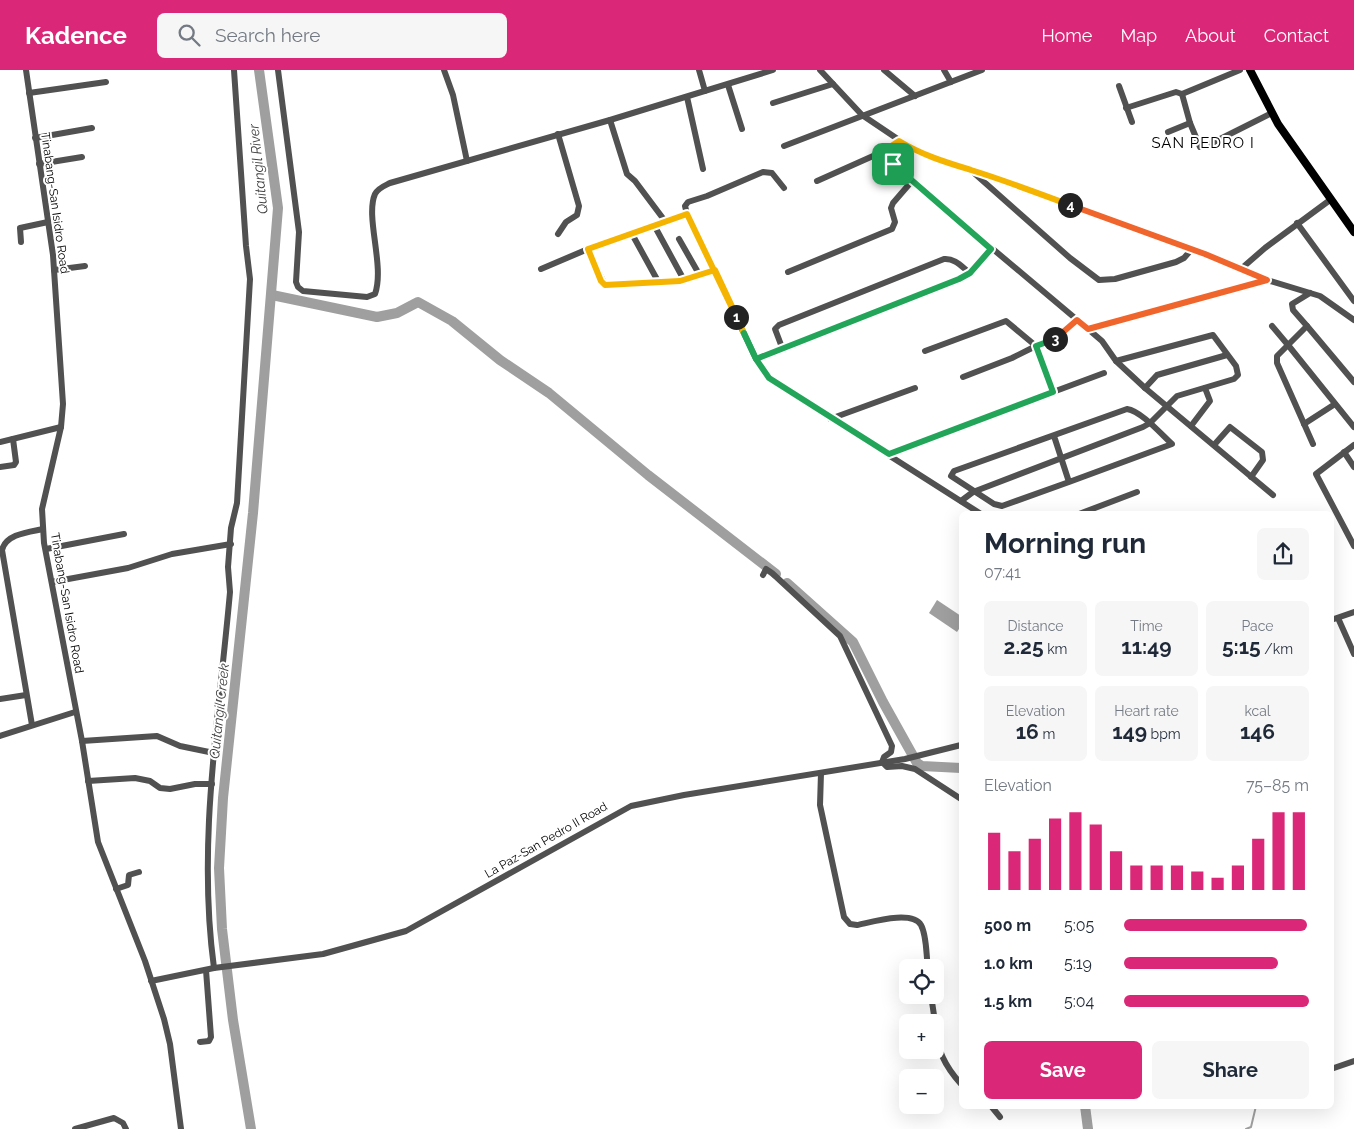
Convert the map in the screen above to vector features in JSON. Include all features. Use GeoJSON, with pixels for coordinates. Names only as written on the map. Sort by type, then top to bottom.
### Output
{"type":"FeatureCollection","features":[{"type":"Feature","properties":{"kind":"main road"},"geometry":{"type":"LineString","coordinates":[[1250,70],[1272,113],[1330,200],[1354,232]]}},
{"type":"Feature","properties":{"kind":"street","name":"Tinabang-San Isidro Road"},"geometry":{"type":"LineString","coordinates":[[26,70],[54,270],[63,404],[61,427],[43,497],[43,529],[75,712],[82,741],[98,842],[151,981],[170,1044],[181,1129]]}},
{"type":"Feature","properties":{"kind":"street"},"geometry":{"type":"LineString","coordinates":[[217,968],[208,906],[212,784],[230,592],[228,567],[231,528],[237,503],[250,286],[234,70]]}},
{"type":"Feature","properties":{"kind":"street"},"geometry":{"type":"LineString","coordinates":[[278,70],[299,232],[296,282],[303,291],[367,297],[375,294],[377,288],[377,256],[372,204],[375,192],[390,183],[610,120],[773,70]]}},
{"type":"Feature","properties":{"kind":"street"},"geometry":{"type":"LineString","coordinates":[[444,70],[453,95],[467,161]]}},
{"type":"Feature","properties":{"kind":"street"},"geometry":{"type":"LineString","coordinates":[[699,70],[706,91]]}},
{"type":"Feature","properties":{"kind":"street"},"geometry":{"type":"LineString","coordinates":[[820,70],[862,115],[899,141],[924,155],[1141,230],[1242,268],[1267,280],[1310,293],[1327,300],[1354,320]]}},
{"type":"Feature","properties":{"kind":"street"},"geometry":{"type":"LineString","coordinates":[[884,70],[915,96]]}},
{"type":"Feature","properties":{"kind":"street"},"geometry":{"type":"LineString","coordinates":[[944,70],[951,82]]}},
{"type":"Feature","properties":{"kind":"street"},"geometry":{"type":"LineString","coordinates":[[784,146],[982,70]]}},
{"type":"Feature","properties":{"kind":"street"},"geometry":{"type":"LineString","coordinates":[[1126,108],[1176,92],[1182,94],[1240,70]]}},
{"type":"Feature","properties":{"kind":"street"},"geometry":{"type":"LineString","coordinates":[[29,93],[106,82]]}},
{"type":"Feature","properties":{"kind":"street"},"geometry":{"type":"LineString","coordinates":[[773,103],[833,84]]}},
{"type":"Feature","properties":{"kind":"street"},"geometry":{"type":"LineString","coordinates":[[728,85],[742,129]]}},
{"type":"Feature","properties":{"kind":"street"},"geometry":{"type":"LineString","coordinates":[[1119,86],[1132,122]]}},
{"type":"Feature","properties":{"kind":"street"},"geometry":{"type":"LineString","coordinates":[[1182,94],[1190,123],[1199,146],[1202,148],[1272,113]]}},
{"type":"Feature","properties":{"kind":"street"},"geometry":{"type":"LineString","coordinates":[[687,96],[703,168]]}},
{"type":"Feature","properties":{"kind":"street"},"geometry":{"type":"LineString","coordinates":[[610,120],[627,174],[635,180],[665,221]]}},
{"type":"Feature","properties":{"kind":"street"},"geometry":{"type":"LineString","coordinates":[[1168,132],[1190,123]]}},
{"type":"Feature","properties":{"kind":"street"},"geometry":{"type":"LineString","coordinates":[[36,138],[92,128]]}},
{"type":"Feature","properties":{"kind":"street"},"geometry":{"type":"LineString","coordinates":[[558,134],[579,206],[577,215],[566,222],[558,234]]}},
{"type":"Feature","properties":{"kind":"street"},"geometry":{"type":"LineString","coordinates":[[817,181],[867,157],[882,152],[899,141]]}},
{"type":"Feature","properties":{"kind":"street"},"geometry":{"type":"LineString","coordinates":[[882,152],[912,181],[991,249],[1102,341],[1116,361],[1145,388],[1273,495]]}},
{"type":"Feature","properties":{"kind":"street"},"geometry":{"type":"LineString","coordinates":[[39,164],[82,156]]}},
{"type":"Feature","properties":{"kind":"street"},"geometry":{"type":"LineString","coordinates":[[971,170],[1070,258],[1099,280],[1115,279],[1176,262],[1184,258],[1191,250]]}},
{"type":"Feature","properties":{"kind":"street"},"geometry":{"type":"LineString","coordinates":[[784,188],[772,172],[757,173],[707,196],[688,202],[685,206],[687,214],[756,359],[769,378],[976,511]]}},
{"type":"Feature","properties":{"kind":"street"},"geometry":{"type":"LineString","coordinates":[[788,272],[892,229],[895,226],[891,208],[893,203],[912,181]]}},
{"type":"Feature","properties":{"kind":"street"},"geometry":{"type":"LineString","coordinates":[[1242,268],[1297,223],[1330,200]]}},
{"type":"Feature","properties":{"kind":"street"},"geometry":{"type":"LineString","coordinates":[[541,269],[588,249],[687,214]]}},
{"type":"Feature","properties":{"kind":"street"},"geometry":{"type":"LineString","coordinates":[[22,242],[20,228],[48,222]]}},
{"type":"Feature","properties":{"kind":"street"},"geometry":{"type":"LineString","coordinates":[[1297,223],[1354,301]]}},
{"type":"Feature","properties":{"kind":"street"},"geometry":{"type":"LineString","coordinates":[[654,225],[684,280]]}},
{"type":"Feature","properties":{"kind":"street"},"geometry":{"type":"LineString","coordinates":[[632,234],[659,283]]}},
{"type":"Feature","properties":{"kind":"street"},"geometry":{"type":"LineString","coordinates":[[679,239],[699,274]]}},
{"type":"Feature","properties":{"kind":"street"},"geometry":{"type":"LineString","coordinates":[[588,249],[601,281],[605,285],[684,280],[715,270]]}},
{"type":"Feature","properties":{"kind":"street"},"geometry":{"type":"LineString","coordinates":[[756,359],[783,350],[970,273],[991,249]]}},
{"type":"Feature","properties":{"kind":"street"},"geometry":{"type":"LineString","coordinates":[[783,350],[775,332],[775,328],[779,325],[944,259],[950,258],[954,260],[970,273]]}},
{"type":"Feature","properties":{"kind":"street"},"geometry":{"type":"LineString","coordinates":[[54,270],[85,266]]}},
{"type":"Feature","properties":{"kind":"street"},"geometry":{"type":"LineString","coordinates":[[1088,329],[1267,280]]}},
{"type":"Feature","properties":{"kind":"street"},"geometry":{"type":"LineString","coordinates":[[1310,293],[1292,306],[1354,382]]}},
{"type":"Feature","properties":{"kind":"street"},"geometry":{"type":"LineString","coordinates":[[963,376],[1012,358],[1057,338],[1077,320]]}},
{"type":"Feature","properties":{"kind":"street"},"geometry":{"type":"LineString","coordinates":[[925,351],[1006,321],[1036,346],[1053,392]]}},
{"type":"Feature","properties":{"kind":"street"},"geometry":{"type":"LineString","coordinates":[[1272,326],[1354,427]]}},
{"type":"Feature","properties":{"kind":"street"},"geometry":{"type":"LineString","coordinates":[[1307,326],[1277,356],[1277,363],[1313,444]]}},
{"type":"Feature","properties":{"kind":"street"},"geometry":{"type":"LineString","coordinates":[[961,501],[974,492],[1150,423],[1176,396],[1237,378],[1236,366],[1215,336],[1210,335],[1116,361]]}},
{"type":"Feature","properties":{"kind":"street"},"geometry":{"type":"LineString","coordinates":[[1145,388],[1157,375],[1227,355]]}},
{"type":"Feature","properties":{"kind":"street"},"geometry":{"type":"LineString","coordinates":[[889,454],[1104,373]]}},
{"type":"Feature","properties":{"kind":"street"},"geometry":{"type":"LineString","coordinates":[[830,418],[914,388]]}},
{"type":"Feature","properties":{"kind":"street"},"geometry":{"type":"LineString","coordinates":[[1191,426],[1210,401],[1204,388]]}},
{"type":"Feature","properties":{"kind":"street"},"geometry":{"type":"LineString","coordinates":[[1304,424],[1335,404]]}},
{"type":"Feature","properties":{"kind":"street"},"geometry":{"type":"LineString","coordinates":[[1127,409],[1132,410],[1150,423],[1172,444],[1002,506],[994,504],[974,492],[954,479],[951,474],[954,471],[1054,436],[1127,409]]}},
{"type":"Feature","properties":{"kind":"street"},"geometry":{"type":"LineString","coordinates":[[0,442],[61,427]]}},
{"type":"Feature","properties":{"kind":"street"},"geometry":{"type":"LineString","coordinates":[[1214,445],[1230,427],[1262,452],[1263,460],[1251,477]]}},
{"type":"Feature","properties":{"kind":"street"},"geometry":{"type":"LineString","coordinates":[[1054,436],[1069,482]]}},
{"type":"Feature","properties":{"kind":"street"},"geometry":{"type":"LineString","coordinates":[[0,467],[14,465],[16,462],[13,439]]}},
{"type":"Feature","properties":{"kind":"street"},"geometry":{"type":"LineString","coordinates":[[1354,445],[1316,474],[1354,546]]}},
{"type":"Feature","properties":{"kind":"street"},"geometry":{"type":"LineString","coordinates":[[1344,452],[1354,467]]}},
{"type":"Feature","properties":{"kind":"street"},"geometry":{"type":"LineString","coordinates":[[1087,511],[1137,492]]}},
{"type":"Feature","properties":{"kind":"street"},"geometry":{"type":"LineString","coordinates":[[32,725],[2,566],[2,550],[4,544],[21,534],[43,529]]}},
{"type":"Feature","properties":{"kind":"street"},"geometry":{"type":"LineString","coordinates":[[46,549],[124,534]]}},
{"type":"Feature","properties":{"kind":"street"},"geometry":{"type":"LineString","coordinates":[[52,582],[128,568],[172,554],[231,544]]}},
{"type":"Feature","properties":{"kind":"street"},"geometry":{"type":"LineString","coordinates":[[763,575],[766,569],[772,573],[840,636],[892,746],[891,752],[884,757],[882,762],[887,767],[902,766],[914,770],[959,797]]}},
{"type":"Feature","properties":{"kind":"street"},"geometry":{"type":"LineString","coordinates":[[1354,612],[1335,619],[1354,654]]}},
{"type":"Feature","properties":{"kind":"street"},"geometry":{"type":"LineString","coordinates":[[0,699],[26,695]]}},
{"type":"Feature","properties":{"kind":"street"},"geometry":{"type":"LineString","coordinates":[[0,736],[75,712]]}},
{"type":"Feature","properties":{"kind":"street"},"geometry":{"type":"LineString","coordinates":[[82,741],[157,736],[180,746],[214,753]]}},
{"type":"Feature","properties":{"kind":"street","name":"La Paz-San Pedro II Road"},"geometry":{"type":"LineString","coordinates":[[151,981],[217,968],[332,952],[414,928],[631,806],[684,794],[905,759],[959,746]]}},
{"type":"Feature","properties":{"kind":"street"},"geometry":{"type":"LineString","coordinates":[[820,773],[820,805],[844,917],[850,924],[857,925],[904,917],[920,922],[923,930],[927,959]]}},
{"type":"Feature","properties":{"kind":"street"},"geometry":{"type":"LineString","coordinates":[[88,781],[135,778],[150,781],[160,788],[212,784]]}},
{"type":"Feature","properties":{"kind":"street"},"geometry":{"type":"LineString","coordinates":[[116,889],[128,885],[129,875],[139,872]]}},
{"type":"Feature","properties":{"kind":"street"},"geometry":{"type":"LineString","coordinates":[[200,1042],[209,1040],[211,1037],[206,970]]}},
{"type":"Feature","properties":{"kind":"street"},"geometry":{"type":"LineString","coordinates":[[943,1059],[948,1069],[959,1082]]}},
{"type":"Feature","properties":{"kind":"street"},"geometry":{"type":"LineString","coordinates":[[1334,1069],[1354,1061]]}},
{"type":"Feature","properties":{"kind":"street"},"geometry":{"type":"LineString","coordinates":[[993,1109],[1000,1117]]}},
{"type":"Feature","properties":{"kind":"street"},"geometry":{"type":"LineString","coordinates":[[75,1129],[114,1118],[123,1123],[126,1129]]}},
{"type":"Feature","properties":{"kind":"shaded area"},"geometry":{"type":"Polygon","coordinates":[[[937,600],[959,615],[959,629],[957,632],[929,613],[937,600]]]}},
{"type":"Feature","properties":{"kind":"waterway","name":"Quitangil Creek"},"geometry":{"type":"LineString","coordinates":[[251,1129],[233,1020],[222,929],[219,868],[223,798],[253,513],[278,208],[259,70]]}},
{"type":"Feature","properties":{"kind":"waterway"},"geometry":{"type":"LineString","coordinates":[[272,295],[377,317],[397,313],[418,302],[452,321],[500,360],[549,393],[648,475],[776,574]]}},
{"type":"Feature","properties":{"kind":"waterway"},"geometry":{"type":"LineString","coordinates":[[787,583],[853,642],[883,702],[917,763],[922,766],[959,768]]}},
{"type":"Feature","properties":{"kind":"waterway"},"geometry":{"type":"LineString","coordinates":[[1085,1109],[1088,1129]]}},
{"type":"Feature","properties":{"kind":"waterway"},"geometry":{"type":"LineString","coordinates":[[1246,1129],[1251,1127],[1255,1109]]}},
{"type":"Feature","properties":{"kind":"district","name":"SAN PEDRO I"},"geometry":{"type":"Point","coordinates":[1203,143]}},
{"type":"Feature","properties":{"kind":"route"},"geometry":{"type":"LineString","coordinates":[[893,164],[882,152],[899,141],[917,152],[939,161],[971,170],[1141,230],[1242,268],[1267,280],[1179,306],[1088,329],[1077,320],[1057,338],[1036,346],[1053,392],[889,454],[769,378],[756,359],[736,315],[715,270],[687,214],[588,249],[601,281],[605,285],[611,286],[680,281],[715,270],[756,359],[783,350],[959,279],[970,273],[991,249],[893,164]]}},
{"type":"Feature","properties":{"kind":"water label","name":"Quitangil River"},"geometry":{"type":"Point","coordinates":[258,169]}}]}
